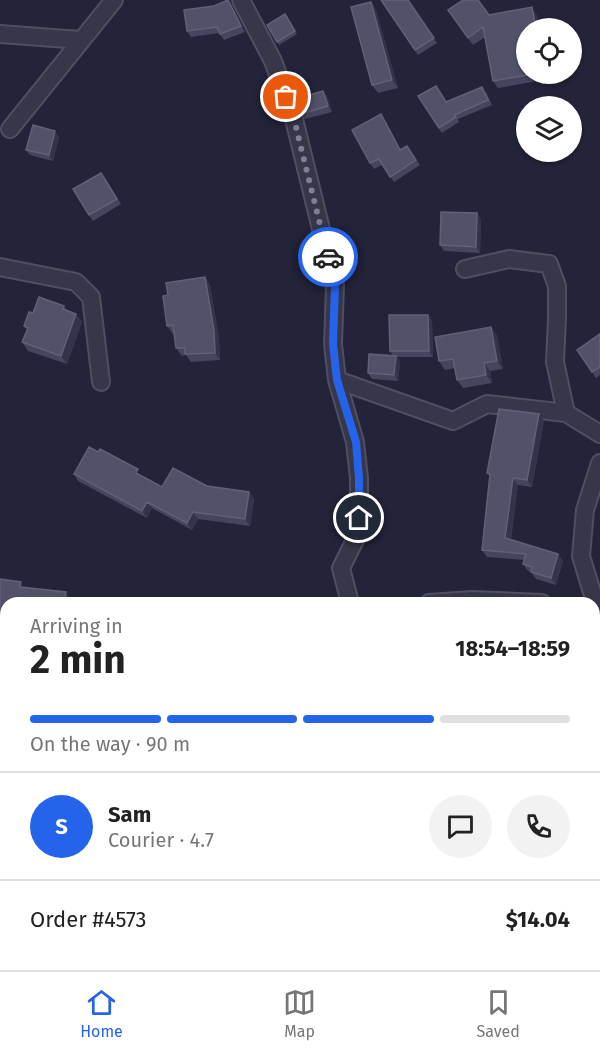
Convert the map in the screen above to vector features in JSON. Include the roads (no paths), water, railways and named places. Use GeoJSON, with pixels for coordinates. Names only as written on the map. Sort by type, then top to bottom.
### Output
{"type":"FeatureCollection","features":[{"type":"Feature","properties":{"kind":"street"},"geometry":{"type":"LineString","coordinates":[[10,129],[114,0]]}},
{"type":"Feature","properties":{"kind":"street"},"geometry":{"type":"LineString","coordinates":[[241,0],[273,61],[293,115],[335,286],[333,344],[337,380],[356,442],[359,478],[359,518],[356,540],[341,568],[348,597]]}},
{"type":"Feature","properties":{"kind":"street"},"geometry":{"type":"LineString","coordinates":[[0,34],[80,40]]}},
{"type":"Feature","properties":{"kind":"street"},"geometry":{"type":"LineString","coordinates":[[465,269],[509,259],[549,264],[557,286],[555,362],[566,413]]}},
{"type":"Feature","properties":{"kind":"street"},"geometry":{"type":"LineString","coordinates":[[0,267],[76,282],[92,297],[101,382]]}},
{"type":"Feature","properties":{"kind":"street"},"geometry":{"type":"LineString","coordinates":[[337,380],[453,421],[487,404],[566,413],[600,434]]}},
{"type":"Feature","properties":{"kind":"street"},"geometry":{"type":"LineString","coordinates":[[592,597],[581,556],[585,510],[600,463]]}}]}
